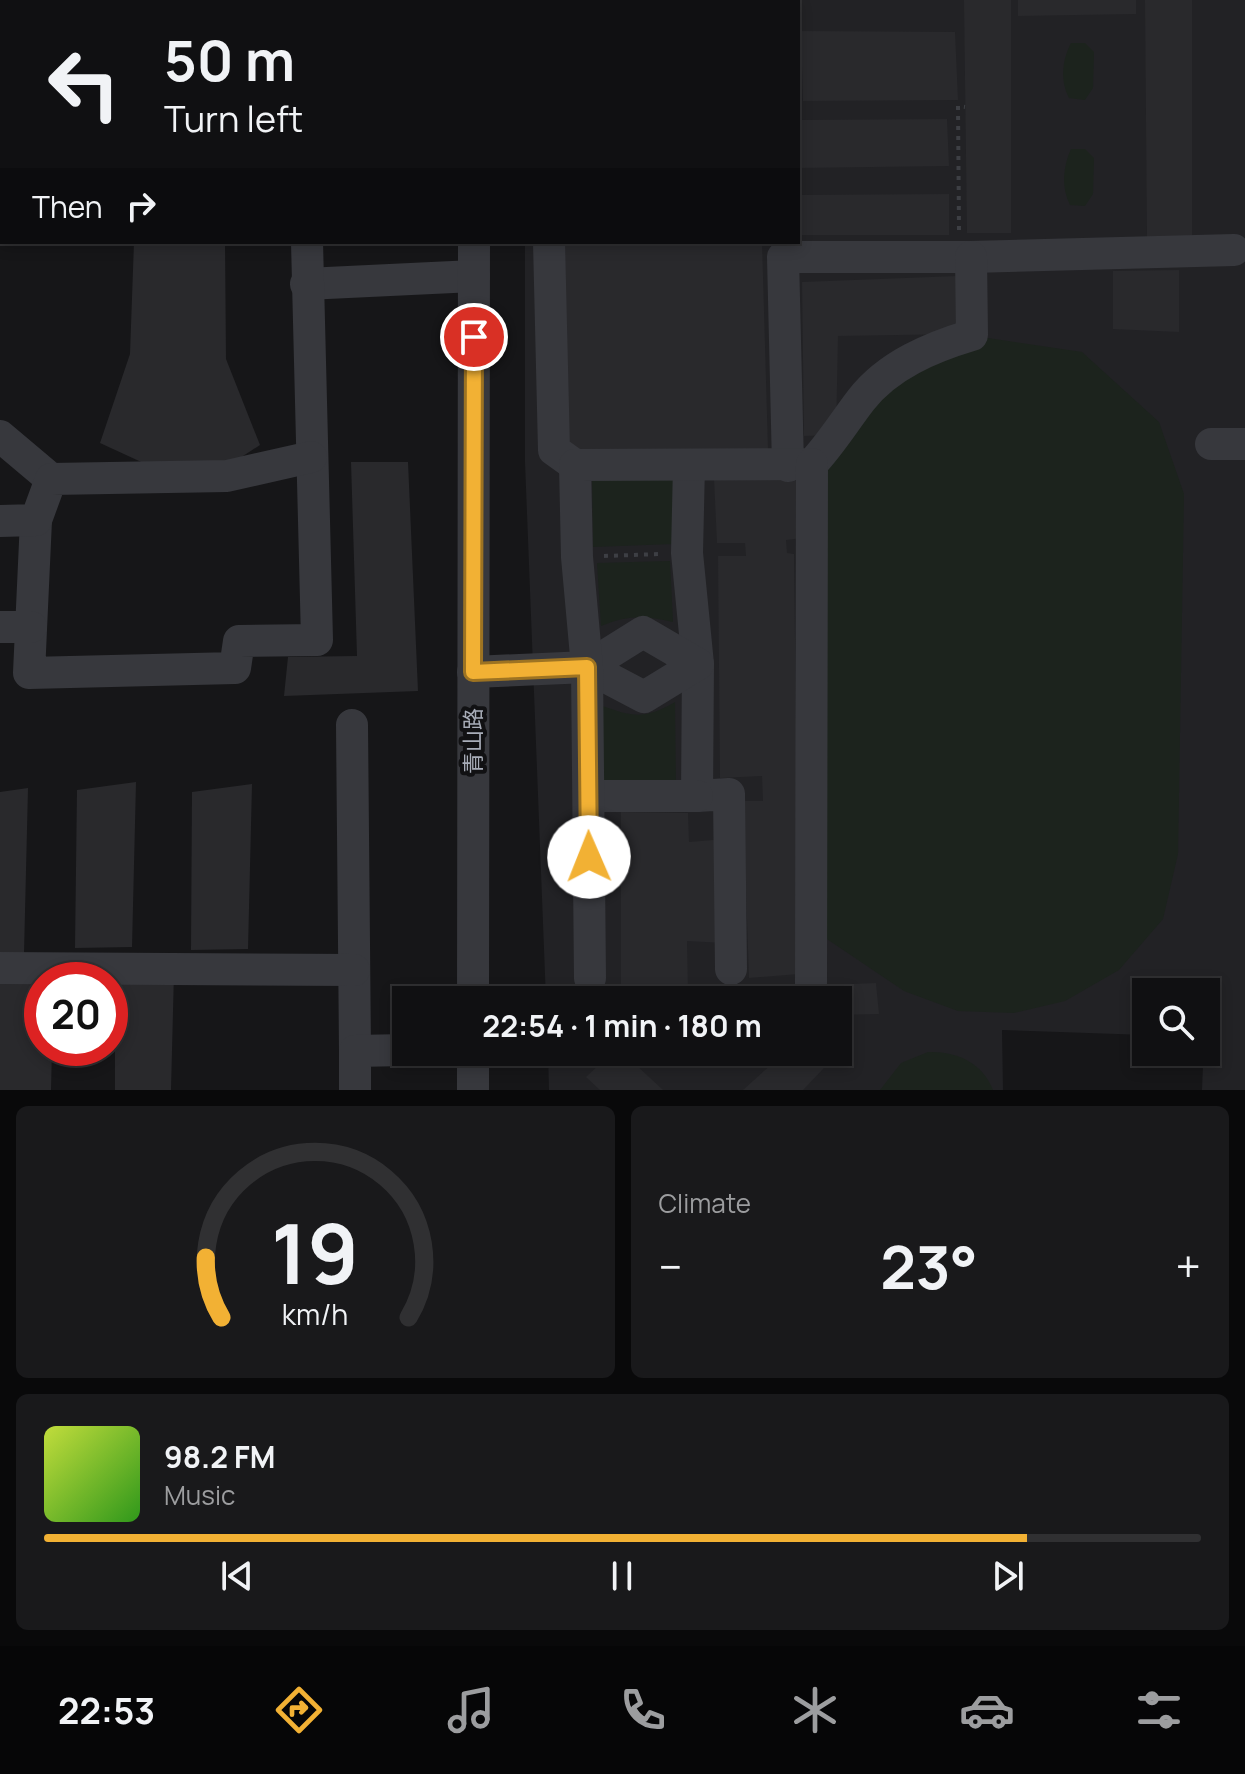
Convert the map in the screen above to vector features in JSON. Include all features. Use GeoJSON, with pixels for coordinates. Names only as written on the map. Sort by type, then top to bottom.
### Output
{"type":"FeatureCollection","features":[{"type":"Feature","properties":{"kind":"street"},"geometry":{"type":"LineString","coordinates":[[51,479],[36,520],[16,627],[29,673],[235,668],[239,641],[317,640],[307,244]]}},
{"type":"Feature","properties":{"kind":"street","name":"青山路"},"geometry":{"type":"LineString","coordinates":[[473,986],[474,244]]}},
{"type":"Feature","properties":{"kind":"street"},"geometry":{"type":"LineString","coordinates":[[549,244],[554,450],[575,465],[800,465],[834,441],[862,397],[904,362],[972,335],[965,256]]}},
{"type":"Feature","properties":{"kind":"street"},"geometry":{"type":"LineString","coordinates":[[811,986],[800,465],[780,249],[965,256],[1234,250]]}},
{"type":"Feature","properties":{"kind":"street"},"geometry":{"type":"LineString","coordinates":[[306,284],[474,276]]}},
{"type":"Feature","properties":{"kind":"street"},"geometry":{"type":"LineString","coordinates":[[0,436],[51,479],[227,476],[311,457]]}},
{"type":"Feature","properties":{"kind":"street"},"geometry":{"type":"LineString","coordinates":[[1211,444],[1245,444]]}},
{"type":"Feature","properties":{"kind":"street"},"geometry":{"type":"LineString","coordinates":[[575,465],[577,557],[587,667],[590,978]]}},
{"type":"Feature","properties":{"kind":"street"},"geometry":{"type":"LineString","coordinates":[[689,465],[687,553],[698,664],[697,796]]}},
{"type":"Feature","properties":{"kind":"street"},"geometry":{"type":"LineString","coordinates":[[0,521],[36,520]]}},
{"type":"Feature","properties":{"kind":"street"},"geometry":{"type":"LineString","coordinates":[[473,672],[587,667],[643,632],[698,664]]}},
{"type":"Feature","properties":{"kind":"street"},"geometry":{"type":"LineString","coordinates":[[587,667],[644,697],[698,664]]}},
{"type":"Feature","properties":{"kind":"street"},"geometry":{"type":"LineString","coordinates":[[352,725],[355,1090]]}},
{"type":"Feature","properties":{"kind":"street"},"geometry":{"type":"LineString","coordinates":[[589,796],[729,794],[731,969]]}},
{"type":"Feature","properties":{"kind":"street"},"geometry":{"type":"LineString","coordinates":[[0,968],[354,970]]}},
{"type":"Feature","properties":{"kind":"street"},"geometry":{"type":"LineString","coordinates":[[355,1051],[392,1050]]}},
{"type":"Feature","properties":{"kind":"street"},"geometry":{"type":"LineString","coordinates":[[473,1066],[473,1090]]}},
{"type":"Feature","properties":{"kind":"path"},"geometry":{"type":"LineString","coordinates":[[965,107],[958,106],[965,256]]}},
{"type":"Feature","properties":{"kind":"path"},"geometry":{"type":"LineString","coordinates":[[577,557],[687,553]]}},
{"type":"Feature","properties":{"kind":"shaded area"},"geometry":{"type":"Polygon","coordinates":[[[800,0],[1245,0],[1245,1090],[1202,1090],[1203,1066],[1220,1066],[1220,978],[1132,978],[1132,1035],[1002,1030],[1003,1090],[549,1090],[548,1066],[852,1066],[852,986],[545,986],[525,462],[525,244],[800,244],[800,0]]]}},
{"type":"Feature","properties":{"kind":"shaded area"},"geometry":{"type":"Polygon","coordinates":[[[1071,43],[1085,43],[1094,52],[1093,88],[1085,100],[1069,98],[1064,85],[1064,63],[1071,43]]]}},
{"type":"Feature","properties":{"kind":"shaded area"},"geometry":{"type":"Polygon","coordinates":[[[1071,149],[1085,149],[1094,158],[1093,194],[1085,206],[1070,205],[1065,191],[1066,163],[1071,149]]]}},
{"type":"Feature","properties":{"kind":"shaded area"},"geometry":{"type":"Polygon","coordinates":[[[981,337],[1082,352],[1159,422],[1184,494],[1178,854],[1163,919],[1119,970],[1065,1001],[1014,1013],[958,1011],[904,991],[818,933],[816,467],[869,401],[981,337]]]}},
{"type":"Feature","properties":{"kind":"shaded area"},"geometry":{"type":"Polygon","coordinates":[[[674,469],[673,544],[593,547],[592,472],[674,469]]]}},
{"type":"Feature","properties":{"kind":"shaded area"},"geometry":{"type":"Polygon","coordinates":[[[670,561],[673,622],[636,617],[601,626],[597,563],[670,561]]]}},
{"type":"Feature","properties":{"kind":"shaded area"},"geometry":{"type":"Polygon","coordinates":[[[675,702],[676,788],[599,789],[600,705],[638,715],[655,712],[675,702]]]}},
{"type":"Feature","properties":{"kind":"shaded area"},"geometry":{"type":"Polygon","coordinates":[[[928,1052],[967,1060],[982,1072],[993,1090],[880,1090],[901,1063],[928,1052]]]}},
{"type":"Feature","properties":{"kind":"building"},"geometry":{"type":"Polygon","coordinates":[[[964,0],[1011,0],[1011,233],[967,233],[964,0]]]}},
{"type":"Feature","properties":{"kind":"building"},"geometry":{"type":"Polygon","coordinates":[[[1018,0],[1136,0],[1136,14],[1018,16],[1018,0]]]}},
{"type":"Feature","properties":{"kind":"building"},"geometry":{"type":"Polygon","coordinates":[[[1145,0],[1192,0],[1192,237],[1147,237],[1145,0]]]}},
{"type":"Feature","properties":{"kind":"building"},"geometry":{"type":"Polygon","coordinates":[[[801,31],[955,32],[958,100],[803,101],[801,31]]]}},
{"type":"Feature","properties":{"kind":"building"},"geometry":{"type":"Polygon","coordinates":[[[947,119],[949,166],[800,168],[800,120],[947,119]]]}},
{"type":"Feature","properties":{"kind":"building"},"geometry":{"type":"Polygon","coordinates":[[[949,194],[949,235],[800,235],[800,195],[949,194]]]}},
{"type":"Feature","properties":{"kind":"building"},"geometry":{"type":"Polygon","coordinates":[[[134,244],[225,244],[226,359],[260,445],[220,471],[163,472],[100,443],[130,354],[134,244]]]}},
{"type":"Feature","properties":{"kind":"building"},"geometry":{"type":"Polygon","coordinates":[[[559,244],[762,244],[768,449],[566,450],[559,244]]]}},
{"type":"Feature","properties":{"kind":"building"},"geometry":{"type":"Polygon","coordinates":[[[1179,270],[1179,332],[1113,329],[1113,271],[1179,270]]]}},
{"type":"Feature","properties":{"kind":"building"},"geometry":{"type":"Polygon","coordinates":[[[957,276],[959,334],[838,336],[836,435],[804,436],[802,282],[957,276]]]}},
{"type":"Feature","properties":{"kind":"building"},"geometry":{"type":"Polygon","coordinates":[[[351,462],[408,462],[418,691],[284,696],[288,657],[357,656],[351,462]]]}},
{"type":"Feature","properties":{"kind":"building"},"geometry":{"type":"Polygon","coordinates":[[[808,477],[811,537],[786,540],[787,553],[794,554],[799,974],[749,978],[743,801],[763,801],[762,776],[720,778],[718,556],[746,556],[745,543],[717,543],[714,479],[808,477]]]}},
{"type":"Feature","properties":{"kind":"building"},"geometry":{"type":"Polygon","coordinates":[[[136,782],[132,947],[75,948],[77,790],[136,782]]]}},
{"type":"Feature","properties":{"kind":"building"},"geometry":{"type":"Polygon","coordinates":[[[252,784],[248,949],[191,950],[192,792],[252,784]]]}},
{"type":"Feature","properties":{"kind":"building"},"geometry":{"type":"Polygon","coordinates":[[[28,788],[24,953],[0,953],[0,792],[28,788]]]}},
{"type":"Feature","properties":{"kind":"building"},"geometry":{"type":"Polygon","coordinates":[[[621,812],[688,813],[689,842],[725,839],[724,943],[687,941],[688,986],[621,986],[621,812]]]}},
{"type":"Feature","properties":{"kind":"building"},"geometry":{"type":"Polygon","coordinates":[[[174,972],[171,1090],[115,1090],[115,1066],[128,1066],[128,974],[174,972]]]}},
{"type":"Feature","properties":{"kind":"building"},"geometry":{"type":"Polygon","coordinates":[[[0,974],[24,977],[24,1066],[52,1066],[51,1090],[0,1090],[0,974]]]}},
{"type":"Feature","properties":{"kind":"building"},"geometry":{"type":"Polygon","coordinates":[[[876,983],[879,1014],[852,1015],[852,986],[806,986],[876,983]]]}},
{"type":"Feature","properties":{"kind":"building"},"geometry":{"type":"Polygon","coordinates":[[[598,1066],[637,1066],[663,1090],[600,1090],[586,1077],[598,1066]]]}},
{"type":"Feature","properties":{"kind":"building"},"geometry":{"type":"Polygon","coordinates":[[[770,1066],[824,1068],[803,1090],[743,1090],[770,1066]]]}},
{"type":"Feature","properties":{"kind":"route"},"geometry":{"type":"LineString","coordinates":[[474,337],[473,672],[587,667],[589,857]]}}]}
